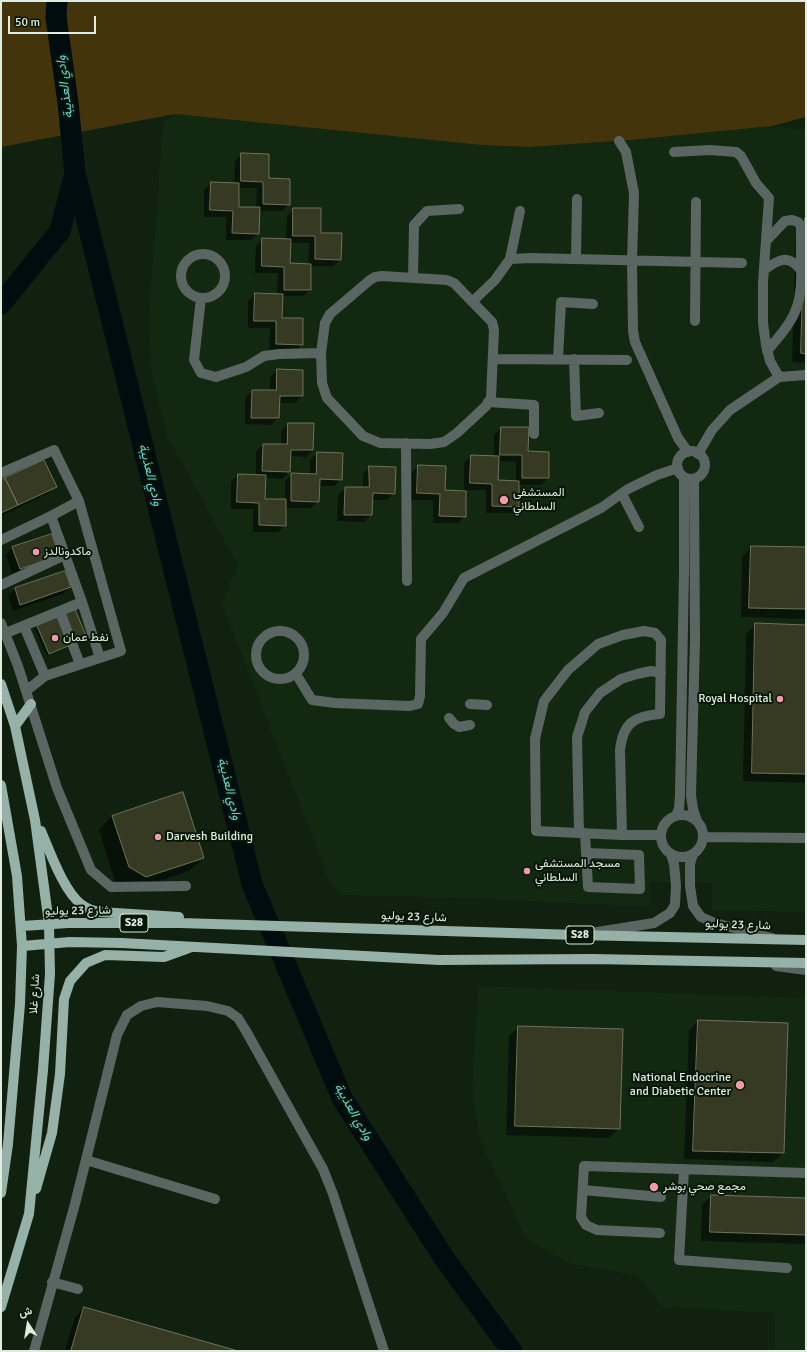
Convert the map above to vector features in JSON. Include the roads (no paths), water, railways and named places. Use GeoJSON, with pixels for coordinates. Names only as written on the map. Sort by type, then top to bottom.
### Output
{"type":"FeatureCollection","features":[{"type":"Feature","properties":{"kind":"main road","name":"شارع غلا"},"geometry":{"type":"LineString","coordinates":[[1,684],[15,726],[35,820],[49,924],[50,943],[50,974],[43,1070],[29,1214],[1,1307]]}},
{"type":"Feature","properties":{"kind":"main road"},"geometry":{"type":"LineString","coordinates":[[15,726],[31,704]]}},
{"type":"Feature","properties":{"kind":"main road","name":"شارع غلا"},"geometry":{"type":"LineString","coordinates":[[1,785],[17,876],[22,926],[20,1004],[8,1144],[1,1193]]}},
{"type":"Feature","properties":{"kind":"main road"},"geometry":{"type":"LineString","coordinates":[[35,820],[65,884],[82,905],[91,910],[100,912],[187,917],[200,924]]}},
{"type":"Feature","properties":{"kind":"main road","name":"شارع 23 يوليو"},"geometry":{"type":"LineString","coordinates":[[22,926],[49,924],[200,924],[806,940]]}},
{"type":"Feature","properties":{"kind":"main road","name":"S28"},"geometry":{"type":"LineString","coordinates":[[22,946],[70,942],[194,946],[439,960],[592,960],[806,963]]}},
{"type":"Feature","properties":{"kind":"main road"},"geometry":{"type":"LineString","coordinates":[[29,1214],[52,1133],[60,1074],[64,999],[70,981],[86,963],[105,956],[164,957],[194,946]]}},
{"type":"Feature","properties":{"kind":"street"},"geometry":{"type":"LineString","coordinates":[[619,141],[626,152],[634,193],[632,261],[633,331],[635,342],[678,438],[693,453],[703,458],[705,467],[702,475],[694,479],[687,479],[681,475],[678,468],[678,460],[681,456],[693,453],[730,410],[779,377],[806,375]]}},
{"type":"Feature","properties":{"kind":"street"},"geometry":{"type":"LineString","coordinates":[[674,152],[710,150],[736,152],[741,156],[756,183],[769,198],[764,270],[763,323],[767,351],[770,361],[779,377]]}},
{"type":"Feature","properties":{"kind":"street"},"geometry":{"type":"LineString","coordinates":[[576,259],[577,199]]}},
{"type":"Feature","properties":{"kind":"street"},"geometry":{"type":"LineString","coordinates":[[695,321],[696,202]]}},
{"type":"Feature","properties":{"kind":"street"},"geometry":{"type":"LineString","coordinates":[[413,278],[414,225],[427,211],[459,209]]}},
{"type":"Feature","properties":{"kind":"street"},"geometry":{"type":"LineString","coordinates":[[472,301],[496,280],[510,259],[520,211]]}},
{"type":"Feature","properties":{"kind":"street"},"geometry":{"type":"LineString","coordinates":[[766,241],[785,221],[792,220],[798,222],[801,226],[800,298],[795,315],[787,329],[767,351]]}},
{"type":"Feature","properties":{"kind":"street"},"geometry":{"type":"LineString","coordinates":[[198,254],[206,254],[213,256],[223,265],[226,279],[224,286],[214,296],[200,298],[187,292],[182,285],[182,270],[185,263],[191,258],[198,254]]}},
{"type":"Feature","properties":{"kind":"street"},"geometry":{"type":"LineString","coordinates":[[510,259],[532,258],[742,263]]}},
{"type":"Feature","properties":{"kind":"street"},"geometry":{"type":"LineString","coordinates":[[764,270],[775,261],[786,260],[795,263],[801,270]]}},
{"type":"Feature","properties":{"kind":"street"},"geometry":{"type":"LineString","coordinates":[[382,276],[447,280],[454,283],[472,301],[492,322],[494,330],[491,398],[486,406],[457,433],[444,442],[380,443],[364,436],[327,398],[322,383],[321,354],[325,323],[330,314],[370,280],[382,276]]}},
{"type":"Feature","properties":{"kind":"street"},"geometry":{"type":"LineString","coordinates":[[200,298],[194,360],[201,373],[216,377],[246,367],[264,356],[279,354],[321,354]]}},
{"type":"Feature","properties":{"kind":"street"},"geometry":{"type":"LineString","coordinates":[[558,359],[561,302],[593,304]]}},
{"type":"Feature","properties":{"kind":"street"},"geometry":{"type":"LineString","coordinates":[[493,358],[627,360]]}},
{"type":"Feature","properties":{"kind":"street"},"geometry":{"type":"LineString","coordinates":[[574,359],[576,416],[599,413]]}},
{"type":"Feature","properties":{"kind":"street"},"geometry":{"type":"LineString","coordinates":[[488,402],[534,405],[534,434]]}},
{"type":"Feature","properties":{"kind":"street"},"geometry":{"type":"LineString","coordinates":[[406,443],[407,580]]}},
{"type":"Feature","properties":{"kind":"street"},"geometry":{"type":"LineString","coordinates":[[1,473],[54,450],[79,501],[121,651],[46,676],[26,691]]}},
{"type":"Feature","properties":{"kind":"street"},"geometry":{"type":"LineString","coordinates":[[296,674],[312,700],[335,703],[410,706],[418,704],[420,696],[421,639],[443,613],[464,578],[568,526],[601,508],[628,489],[657,475],[678,468]]}},
{"type":"Feature","properties":{"kind":"street"},"geometry":{"type":"LineString","coordinates":[[577,935],[654,923],[670,913],[675,905],[676,886],[674,864],[671,854],[662,842],[661,835],[666,823],[676,816],[679,808],[684,571],[684,477]]}},
{"type":"Feature","properties":{"kind":"street"},"geometry":{"type":"LineString","coordinates":[[671,854],[682,857],[693,854],[699,849],[704,837],[703,831],[697,821],[693,809],[691,795],[695,641],[694,479]]}},
{"type":"Feature","properties":{"kind":"street"},"geometry":{"type":"LineString","coordinates":[[622,494],[639,528]]}},
{"type":"Feature","properties":{"kind":"street"},"geometry":{"type":"LineString","coordinates":[[1,540],[79,501]]}},
{"type":"Feature","properties":{"kind":"street"},"geometry":{"type":"LineString","coordinates":[[51,516],[82,602],[100,658]]}},
{"type":"Feature","properties":{"kind":"street"},"geometry":{"type":"LineString","coordinates":[[1,585],[65,555]]}},
{"type":"Feature","properties":{"kind":"street"},"geometry":{"type":"LineString","coordinates":[[6,633],[82,602]]}},
{"type":"Feature","properties":{"kind":"street"},"geometry":{"type":"LineString","coordinates":[[60,612],[80,664]]}},
{"type":"Feature","properties":{"kind":"street"},"geometry":{"type":"LineString","coordinates":[[1,623],[6,633],[31,704],[57,788],[91,870],[111,888],[186,886]]}},
{"type":"Feature","properties":{"kind":"street"},"geometry":{"type":"LineString","coordinates":[[24,626],[46,676]]}},
{"type":"Feature","properties":{"kind":"street"},"geometry":{"type":"LineString","coordinates":[[286,631],[299,639],[305,653],[301,668],[296,674],[281,680],[273,678],[262,672],[256,660],[256,652],[258,644],[270,633],[286,631]]}},
{"type":"Feature","properties":{"kind":"street"},"geometry":{"type":"LineString","coordinates":[[622,835],[621,737],[627,727],[634,720],[646,715],[660,714],[661,640],[655,633],[644,631],[623,635],[598,644],[568,670],[544,701],[535,738],[536,831],[622,835],[661,835]]}},
{"type":"Feature","properties":{"kind":"street"},"geometry":{"type":"LineString","coordinates":[[586,853],[639,855],[640,889],[588,887],[586,853],[582,833],[577,737],[585,712],[600,693],[621,679],[651,671],[661,673]]}},
{"type":"Feature","properties":{"kind":"street"},"geometry":{"type":"LineString","coordinates":[[470,704],[487,705]]}},
{"type":"Feature","properties":{"kind":"street"},"geometry":{"type":"LineString","coordinates":[[449,718],[459,727],[470,725]]}},
{"type":"Feature","properties":{"kind":"street"},"geometry":{"type":"LineString","coordinates":[[676,816],[687,816],[697,821]]}},
{"type":"Feature","properties":{"kind":"street"},"geometry":{"type":"LineString","coordinates":[[704,837],[806,838]]}},
{"type":"Feature","properties":{"kind":"street"},"geometry":{"type":"LineString","coordinates":[[693,854],[690,864],[690,886],[693,906],[702,917],[715,923],[776,939]]}},
{"type":"Feature","properties":{"kind":"street"},"geometry":{"type":"LineString","coordinates":[[742,962],[806,970]]}},
{"type":"Feature","properties":{"kind":"street"},"geometry":{"type":"LineString","coordinates":[[34,1351],[75,1204],[117,1035],[127,1015],[141,1006],[157,1002],[208,1006],[228,1011],[238,1018],[246,1030],[323,1169],[333,1194],[384,1351]]}},
{"type":"Feature","properties":{"kind":"street"},"geometry":{"type":"LineString","coordinates":[[86,1160],[215,1199]]}},
{"type":"Feature","properties":{"kind":"street"},"geometry":{"type":"LineString","coordinates":[[660,1233],[596,1230],[586,1225],[581,1217],[584,1166],[806,1173]]}},
{"type":"Feature","properties":{"kind":"street"},"geometry":{"type":"LineString","coordinates":[[684,1169],[678,1260],[787,1268]]}},
{"type":"Feature","properties":{"kind":"street"},"geometry":{"type":"LineString","coordinates":[[583,1190],[661,1197]]}},
{"type":"Feature","properties":{"kind":"street"},"geometry":{"type":"LineString","coordinates":[[52,1282],[78,1289]]}},
{"type":"Feature","properties":{"kind":"waterway","name":"وادي العذيبة"},"geometry":{"type":"LineString","coordinates":[[1,304],[60,231],[75,173],[68,103],[56,17],[57,1]]}},
{"type":"Feature","properties":{"kind":"waterway","name":"وادي العذيبة"},"geometry":{"type":"LineString","coordinates":[[75,173],[252,884],[342,1098],[444,1258],[512,1351]]}},
{"type":"Feature","properties":{"kind":"place","name":"المستشفى السلطاني"},"geometry":{"type":"Point","coordinates":[504,500]}},
{"type":"Feature","properties":{"kind":"place","name":"ماكدونالدز"},"geometry":{"type":"Point","coordinates":[36,552]}},
{"type":"Feature","properties":{"kind":"place","name":"نفط عمان"},"geometry":{"type":"Point","coordinates":[55,638]}},
{"type":"Feature","properties":{"kind":"place","name":"Royal Hospital"},"geometry":{"type":"Point","coordinates":[780,699]}},
{"type":"Feature","properties":{"kind":"place","name":"Darvesh Building"},"geometry":{"type":"Point","coordinates":[158,837]}},
{"type":"Feature","properties":{"kind":"place","name":"مسجد المستشفى السلطاني"},"geometry":{"type":"Point","coordinates":[527,871]}},
{"type":"Feature","properties":{"kind":"place","name":"National Endocrine and Diabetic Center"},"geometry":{"type":"Point","coordinates":[740,1085]}},
{"type":"Feature","properties":{"kind":"place","name":"مجمع صحي بوشر"},"geometry":{"type":"Point","coordinates":[654,1187]}}]}
